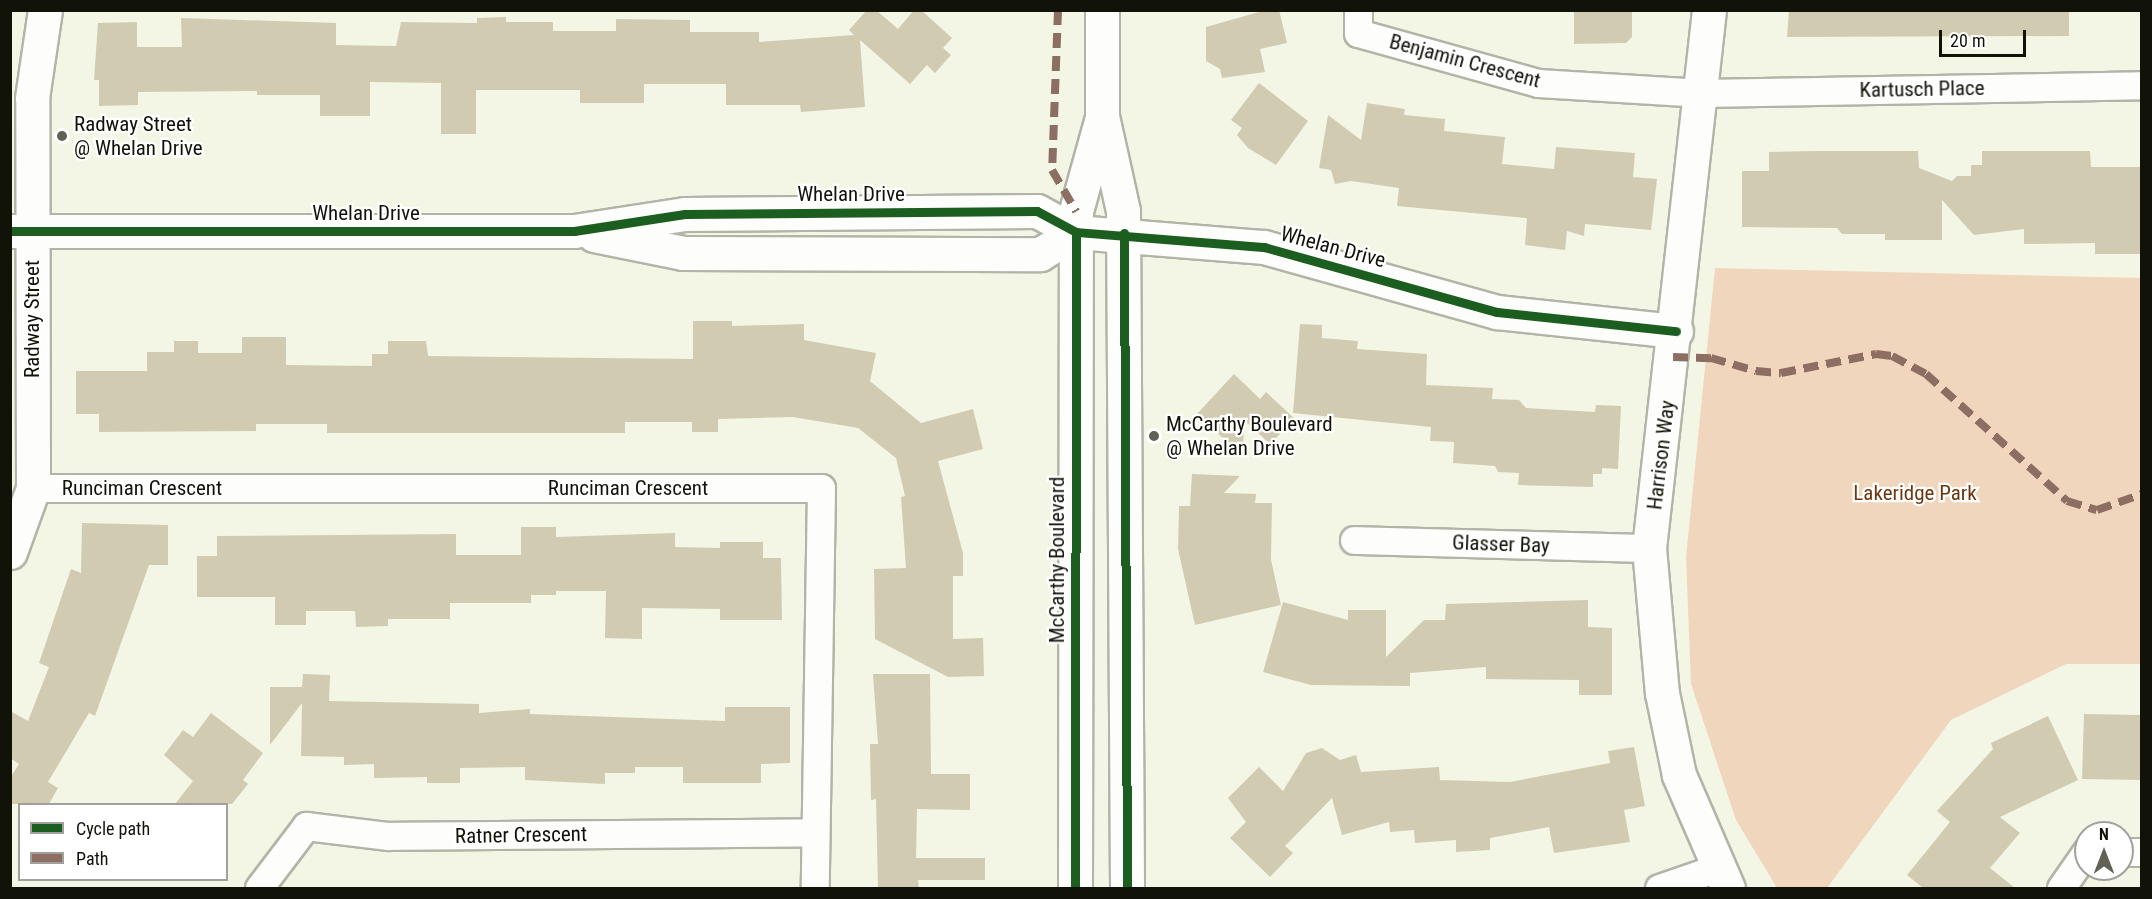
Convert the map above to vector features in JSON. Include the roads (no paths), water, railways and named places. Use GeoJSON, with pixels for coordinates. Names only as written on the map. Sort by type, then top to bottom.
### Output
{"type":"FeatureCollection","features":[{"type":"Feature","properties":{"kind":"street","name":"Radway Street"},"geometry":{"type":"LineString","coordinates":[[10,552],[33,488],[21,231],[32,98],[45,10]]}},
{"type":"Feature","properties":{"kind":"street","name":"McCarthy Boulevard"},"geometry":{"type":"LineString","coordinates":[[1102,10],[1102,116],[1124,232],[1127,888]]}},
{"type":"Feature","properties":{"kind":"street","name":"Benjamin Crescent"},"geometry":{"type":"LineString","coordinates":[[1358,10],[1358,33],[1538,83],[1702,93]]}},
{"type":"Feature","properties":{"kind":"street","name":"Harrison Way"},"geometry":{"type":"LineString","coordinates":[[1709,10],[1676,331],[1649,548],[1662,693],[1679,775],[1722,878]]}},
{"type":"Feature","properties":{"kind":"street","name":"Kartusch Place"},"geometry":{"type":"LineString","coordinates":[[1702,93],[2142,85]]}},
{"type":"Feature","properties":{"kind":"street","name":"McCarthy Boulevard"},"geometry":{"type":"LineString","coordinates":[[1075,888],[1076,232],[1077,211],[1102,116]]}},
{"type":"Feature","properties":{"kind":"street","name":"Whelan Drive"},"geometry":{"type":"LineString","coordinates":[[21,231],[574,231],[685,214],[1037,211],[1076,232],[1124,232],[1264,247],[1497,312],[1676,331]]}},
{"type":"Feature","properties":{"kind":"street","name":"Whelan Drive"},"geometry":{"type":"LineString","coordinates":[[574,231],[683,254],[1040,254],[1076,232]]}},
{"type":"Feature","properties":{"kind":"street","name":"Runciman Crescent"},"geometry":{"type":"LineString","coordinates":[[33,488],[821,488],[815,888]]}},
{"type":"Feature","properties":{"kind":"street","name":"Glasser Bay"},"geometry":{"type":"LineString","coordinates":[[1354,540],[1649,548]]}},
{"type":"Feature","properties":{"kind":"street","name":"Ratner Crescent"},"geometry":{"type":"LineString","coordinates":[[259,888],[306,826],[388,836],[815,832]]}},
{"type":"Feature","properties":{"kind":"street"},"geometry":{"type":"LineString","coordinates":[[2061,888],[2074,869]]}},
{"type":"Feature","properties":{"kind":"street"},"geometry":{"type":"LineString","coordinates":[[1659,888],[1722,878]]}},
{"type":"Feature","properties":{"kind":"place","name":"Radway Street @ Whelan Drive"},"geometry":{"type":"Point","coordinates":[62,136]}},
{"type":"Feature","properties":{"kind":"place","name":"McCarthy Boulevard @ Whelan Drive"},"geometry":{"type":"Point","coordinates":[1154,436]}},
{"type":"Feature","properties":{"kind":"park label","name":"Lakeridge Park"},"geometry":{"type":"Point","coordinates":[1915,493]}}]}
